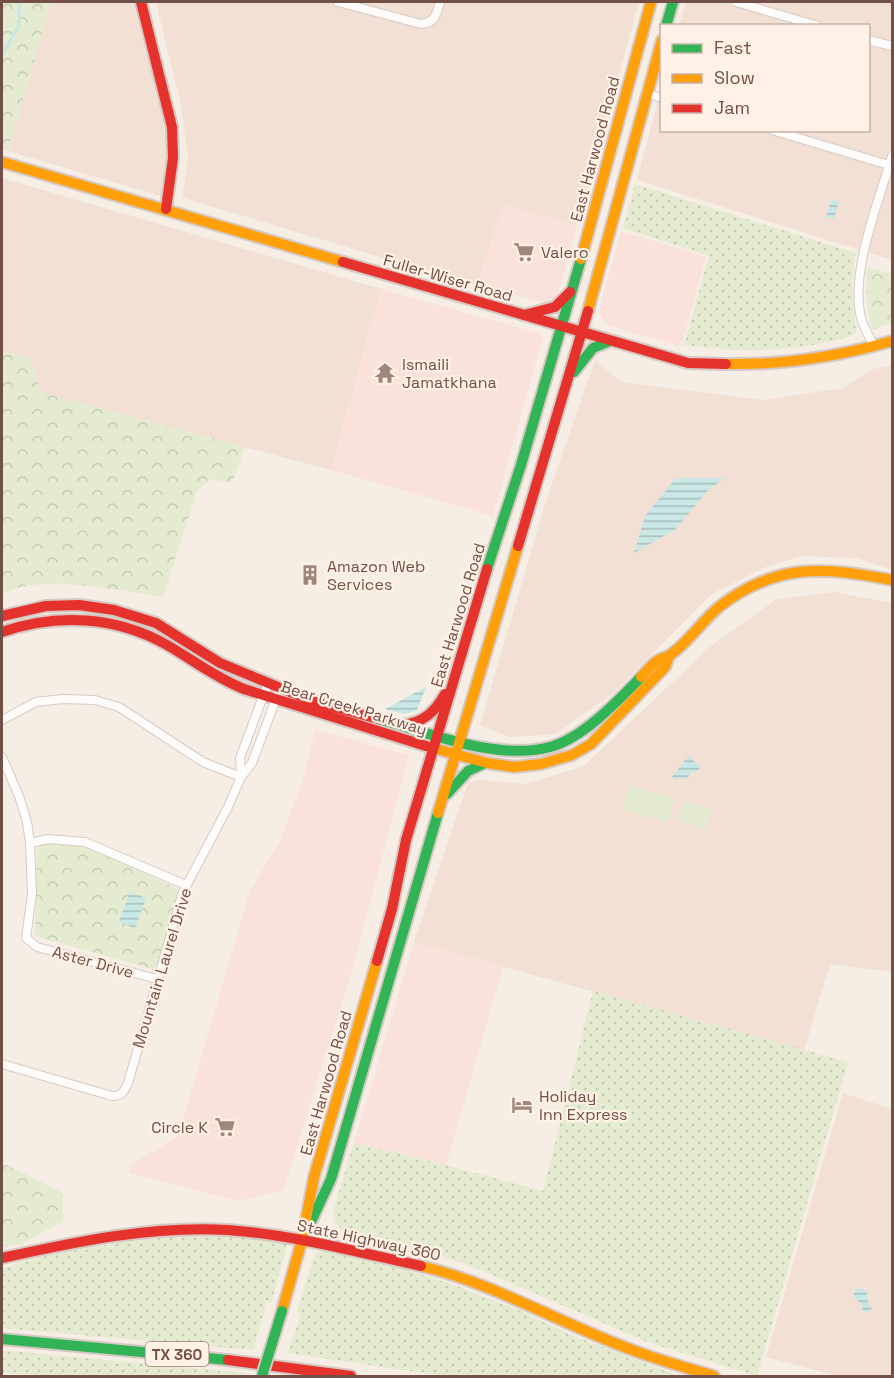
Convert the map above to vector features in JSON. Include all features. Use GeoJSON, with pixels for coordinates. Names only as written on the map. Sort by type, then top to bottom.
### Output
{"type":"FeatureCollection","features":[{"type":"Feature","properties":{"kind":"main road"},"geometry":{"type":"LineString","coordinates":[[141,2],[172,127],[174,168],[166,209]]}},
{"type":"Feature","properties":{"kind":"main road","name":"East Harwood Road"},"geometry":{"type":"LineString","coordinates":[[262,1377],[302,1240],[314,1177],[392,909],[406,840],[562,327],[651,2]]}},
{"type":"Feature","properties":{"kind":"main road"},"geometry":{"type":"LineString","coordinates":[[667,24],[673,2]]}},
{"type":"Feature","properties":{"kind":"main road","name":"East Harwood Road"},"geometry":{"type":"LineString","coordinates":[[302,1240],[331,1179],[582,333],[660,47]]}},
{"type":"Feature","properties":{"kind":"main road","name":"Fuller-Wiser Road"},"geometry":{"type":"LineString","coordinates":[[2,162],[688,363],[722,365],[801,362],[892,341]]}},
{"type":"Feature","properties":{"kind":"main road"},"geometry":{"type":"LineString","coordinates":[[522,315],[555,307],[572,289]]}},
{"type":"Feature","properties":{"kind":"main road"},"geometry":{"type":"LineString","coordinates":[[568,379],[590,351],[610,341]]}},
{"type":"Feature","properties":{"kind":"main road"},"geometry":{"type":"LineString","coordinates":[[521,465],[541,472]]}},
{"type":"Feature","properties":{"kind":"main road","name":"Bear Creek Parkway"},"geometry":{"type":"LineString","coordinates":[[2,616],[46,606],[80,605],[114,610],[156,623],[220,663],[312,701],[460,742],[517,751],[550,747],[568,740],[583,730],[623,696],[658,660],[669,656],[718,608],[741,591],[765,580],[802,570],[847,571],[892,580]]}},
{"type":"Feature","properties":{"kind":"main road","name":"Bear Creek Parkway"},"geometry":{"type":"LineString","coordinates":[[2,632],[15,626],[58,619],[95,621],[129,628],[165,644],[232,684],[263,696],[433,749],[487,763],[514,767],[541,764],[572,755],[591,744],[665,667],[669,656]]}},
{"type":"Feature","properties":{"kind":"main road"},"geometry":{"type":"LineString","coordinates":[[397,725],[415,724],[434,712],[444,697],[459,661]]}},
{"type":"Feature","properties":{"kind":"main road"},"geometry":{"type":"LineString","coordinates":[[442,801],[465,771],[476,765],[487,763]]}},
{"type":"Feature","properties":{"kind":"main road"},"geometry":{"type":"LineString","coordinates":[[364,1004],[381,1009]]}},
{"type":"Feature","properties":{"kind":"main road","name":"State Highway 360"},"geometry":{"type":"LineString","coordinates":[[2,1258],[94,1238],[173,1231],[227,1230],[302,1240],[389,1257],[449,1273],[534,1306],[634,1351],[714,1377]]}},
{"type":"Feature","properties":{"kind":"main road","name":"TX 360"},"geometry":{"type":"LineString","coordinates":[[2,1340],[184,1355],[351,1377]]}},
{"type":"Feature","properties":{"kind":"street"},"geometry":{"type":"LineString","coordinates":[[338,2],[421,24],[431,21],[436,15],[440,2]]}},
{"type":"Feature","properties":{"kind":"street"},"geometry":{"type":"LineString","coordinates":[[736,2],[811,24]]}},
{"type":"Feature","properties":{"kind":"street"},"geometry":{"type":"LineString","coordinates":[[870,40],[892,46]]}},
{"type":"Feature","properties":{"kind":"street"},"geometry":{"type":"LineString","coordinates":[[646,93],[660,97]]}},
{"type":"Feature","properties":{"kind":"street"},"geometry":{"type":"LineString","coordinates":[[779,132],[891,166]]}},
{"type":"Feature","properties":{"kind":"street"},"geometry":{"type":"LineString","coordinates":[[874,346],[862,322],[858,285],[861,263],[891,166],[892,156]]}},
{"type":"Feature","properties":{"kind":"street","name":"Mountain Laurel Drive"},"geometry":{"type":"LineString","coordinates":[[241,777],[240,758],[268,683]]}},
{"type":"Feature","properties":{"kind":"street","name":"Mountain Laurel Drive"},"geometry":{"type":"LineString","coordinates":[[2,1064],[112,1096],[119,1096],[124,1092],[186,885],[223,817],[241,777],[252,763],[279,688]]}},
{"type":"Feature","properties":{"kind":"street"},"geometry":{"type":"LineString","coordinates":[[2,720],[36,702],[62,699],[94,700],[119,707],[203,762],[241,777]]}},
{"type":"Feature","properties":{"kind":"street"},"geometry":{"type":"LineString","coordinates":[[2,757],[19,796],[27,822],[30,843],[48,839],[85,842],[186,885]]}},
{"type":"Feature","properties":{"kind":"street","name":"Aster Drive"},"geometry":{"type":"LineString","coordinates":[[30,843],[32,894],[26,938],[29,942],[37,947],[157,979]]}},
{"type":"Feature","properties":{"kind":"shaded area"},"geometry":{"type":"Polygon","coordinates":[[[51,2],[133,2],[170,142],[169,160],[161,196],[8,151],[51,2]]]}},
{"type":"Feature","properties":{"kind":"shaded area"},"geometry":{"type":"Polygon","coordinates":[[[156,2],[639,2],[577,225],[502,206],[477,286],[183,198],[188,157],[180,100],[156,2]]]}},
{"type":"Feature","properties":{"kind":"shaded area"},"geometry":{"type":"Polygon","coordinates":[[[686,2],[892,2],[892,260],[637,180],[660,93],[660,132],[870,132],[870,24],[679,24],[686,2]]]}},
{"type":"Feature","properties":{"kind":"shaded area"},"geometry":{"type":"Polygon","coordinates":[[[2,178],[381,289],[331,470],[39,392],[31,358],[2,352],[2,178]]]}},
{"type":"Feature","properties":{"kind":"shaded area"},"geometry":{"type":"Polygon","coordinates":[[[502,205],[577,225],[557,297],[546,303],[477,286],[502,205]]]}},
{"type":"Feature","properties":{"kind":"shaded area"},"geometry":{"type":"Polygon","coordinates":[[[621,231],[706,257],[681,347],[607,325],[600,315],[600,306],[621,231]]]}},
{"type":"Feature","properties":{"kind":"shaded area"},"geometry":{"type":"Polygon","coordinates":[[[381,289],[538,333],[543,337],[493,516],[331,470],[381,289]]]}},
{"type":"Feature","properties":{"kind":"shaded area"},"geometry":{"type":"Polygon","coordinates":[[[595,360],[621,382],[763,400],[843,388],[873,369],[892,366],[892,570],[856,558],[800,556],[766,567],[712,594],[611,695],[555,734],[510,737],[480,725],[547,498],[595,360]]]}},
{"type":"Feature","properties":{"kind":"shaded area"},"geometry":{"type":"Polygon","coordinates":[[[834,592],[892,603],[892,972],[830,964],[804,1050],[414,942],[468,783],[478,780],[525,784],[584,766],[711,646],[777,599],[834,592]]]}},
{"type":"Feature","properties":{"kind":"shaded area"},"geometry":{"type":"Polygon","coordinates":[[[315,730],[409,755],[352,971],[283,1191],[236,1201],[129,1173],[131,1164],[178,1137],[250,890],[280,841],[304,776],[315,730]]]}},
{"type":"Feature","properties":{"kind":"shaded area"},"geometry":{"type":"Polygon","coordinates":[[[414,942],[503,967],[446,1165],[354,1143],[414,942]]]}},
{"type":"Feature","properties":{"kind":"shaded area"},"geometry":{"type":"Polygon","coordinates":[[[843,1093],[892,1109],[892,1376],[837,1376],[766,1357],[843,1093]]]}},
{"type":"Feature","properties":{"kind":"green space"},"geometry":{"type":"Polygon","coordinates":[[[2,2],[51,2],[8,151],[2,149],[2,2]]]}},
{"type":"Feature","properties":{"kind":"green space"},"geometry":{"type":"Polygon","coordinates":[[[635,184],[855,253],[852,290],[856,333],[844,338],[794,348],[739,350],[684,345],[709,256],[623,228],[635,184]]]}},
{"type":"Feature","properties":{"kind":"green space"},"geometry":{"type":"Polygon","coordinates":[[[867,267],[892,274],[892,323],[872,330],[867,299],[867,267]]]}},
{"type":"Feature","properties":{"kind":"green space"},"geometry":{"type":"Polygon","coordinates":[[[2,352],[31,358],[40,392],[245,447],[232,483],[210,479],[197,491],[163,597],[59,584],[39,584],[2,594],[2,352]]]}},
{"type":"Feature","properties":{"kind":"green space"},"geometry":{"type":"Polygon","coordinates":[[[629,786],[674,798],[668,822],[623,810],[629,786]]]}},
{"type":"Feature","properties":{"kind":"green space"},"geometry":{"type":"Polygon","coordinates":[[[683,801],[712,809],[706,829],[677,821],[683,801]]]}},
{"type":"Feature","properties":{"kind":"green space"},"geometry":{"type":"Polygon","coordinates":[[[85,844],[176,888],[179,894],[156,970],[35,936],[37,849],[42,845],[85,844]]]}},
{"type":"Feature","properties":{"kind":"green space"},"geometry":{"type":"Polygon","coordinates":[[[593,991],[848,1062],[757,1376],[647,1342],[476,1268],[422,1249],[342,1230],[334,1221],[334,1207],[354,1143],[543,1191],[593,991]]]}},
{"type":"Feature","properties":{"kind":"green space"},"geometry":{"type":"Polygon","coordinates":[[[2,1163],[63,1193],[63,1221],[22,1244],[2,1247],[2,1163]]]}},
{"type":"Feature","properties":{"kind":"green space"},"geometry":{"type":"Polygon","coordinates":[[[169,1237],[234,1237],[285,1241],[287,1245],[271,1303],[267,1303],[253,1350],[2,1328],[2,1268],[85,1248],[169,1237]]]}},
{"type":"Feature","properties":{"kind":"green space"},"geometry":{"type":"Polygon","coordinates":[[[322,1251],[400,1268],[454,1285],[516,1309],[574,1336],[679,1376],[443,1376],[288,1353],[301,1314],[297,1312],[314,1257],[316,1253],[322,1251]]]}},
{"type":"Feature","properties":{"kind":"green space"},"geometry":{"type":"Polygon","coordinates":[[[2,1351],[245,1373],[244,1376],[52,1376],[2,1373],[2,1351]]]}},
{"type":"Feature","properties":{"kind":"water"},"geometry":{"type":"Polygon","coordinates":[[[831,200],[839,202],[834,219],[826,217],[831,200]]]}},
{"type":"Feature","properties":{"kind":"water"},"geometry":{"type":"Polygon","coordinates":[[[676,478],[725,478],[708,490],[676,529],[634,553],[645,516],[676,478]]]}},
{"type":"Feature","properties":{"kind":"water"},"geometry":{"type":"Polygon","coordinates":[[[426,687],[417,710],[398,713],[385,709],[426,687]]]}},
{"type":"Feature","properties":{"kind":"water"},"geometry":{"type":"Polygon","coordinates":[[[688,756],[701,767],[695,773],[692,771],[686,780],[678,777],[676,780],[672,777],[688,756]]]}},
{"type":"Feature","properties":{"kind":"water"},"geometry":{"type":"Polygon","coordinates":[[[130,892],[146,898],[135,928],[119,922],[130,892]]]}},
{"type":"Feature","properties":{"kind":"water"},"geometry":{"type":"Polygon","coordinates":[[[857,1288],[867,1291],[867,1300],[872,1308],[868,1312],[863,1311],[861,1303],[855,1299],[854,1294],[857,1288]]]}},
{"type":"Feature","properties":{"kind":"waterway"},"geometry":{"type":"LineString","coordinates":[[2,56],[20,23],[19,2]]}},
{"type":"Feature","properties":{"kind":"traffic: fast"},"geometry":{"type":"LineString","coordinates":[[667,24],[673,2]]}},
{"type":"Feature","properties":{"kind":"traffic: fast"},"geometry":{"type":"LineString","coordinates":[[487,569],[521,465],[581,259]]}},
{"type":"Feature","properties":{"kind":"traffic: fast"},"geometry":{"type":"LineString","coordinates":[[574,372],[593,348],[610,341]]}},
{"type":"Feature","properties":{"kind":"traffic: fast"},"geometry":{"type":"LineString","coordinates":[[382,720],[488,748],[509,751],[550,747],[575,736],[599,718],[641,677]]}},
{"type":"Feature","properties":{"kind":"traffic: fast"},"geometry":{"type":"LineString","coordinates":[[447,794],[468,771],[485,763]]}},
{"type":"Feature","properties":{"kind":"traffic: fast"},"geometry":{"type":"LineString","coordinates":[[309,1226],[331,1179],[438,813]]}},
{"type":"Feature","properties":{"kind":"traffic: fast"},"geometry":{"type":"LineString","coordinates":[[262,1376],[282,1311]]}},
{"type":"Feature","properties":{"kind":"traffic: fast"},"geometry":{"type":"LineString","coordinates":[[2,1339],[228,1360]]}},
{"type":"Feature","properties":{"kind":"traffic: slow"},"geometry":{"type":"LineString","coordinates":[[581,259],[651,2]]}},
{"type":"Feature","properties":{"kind":"traffic: slow"},"geometry":{"type":"LineString","coordinates":[[588,311],[660,47]]}},
{"type":"Feature","properties":{"kind":"traffic: slow"},"geometry":{"type":"LineString","coordinates":[[2,162],[343,262]]}},
{"type":"Feature","properties":{"kind":"traffic: slow"},"geometry":{"type":"LineString","coordinates":[[726,364],[809,359],[892,341]]}},
{"type":"Feature","properties":{"kind":"traffic: slow"},"geometry":{"type":"LineString","coordinates":[[438,813],[518,546]]}},
{"type":"Feature","properties":{"kind":"traffic: slow"},"geometry":{"type":"LineString","coordinates":[[641,677],[660,659],[677,650],[719,607],[740,592],[761,582],[781,575],[823,571],[845,572],[892,580]]}},
{"type":"Feature","properties":{"kind":"traffic: slow"},"geometry":{"type":"LineString","coordinates":[[426,746],[487,763],[514,767],[541,764],[572,755],[591,744],[665,667],[669,656]]}},
{"type":"Feature","properties":{"kind":"traffic: slow"},"geometry":{"type":"LineString","coordinates":[[282,1311],[302,1240],[314,1177],[377,961]]}},
{"type":"Feature","properties":{"kind":"traffic: slow"},"geometry":{"type":"LineString","coordinates":[[421,1266],[476,1283],[608,1341],[714,1376]]}},
{"type":"Feature","properties":{"kind":"traffic: jam"},"geometry":{"type":"LineString","coordinates":[[141,2],[172,127],[173,158],[166,209]]}},
{"type":"Feature","properties":{"kind":"traffic: jam"},"geometry":{"type":"LineString","coordinates":[[343,262],[688,363],[726,364]]}},
{"type":"Feature","properties":{"kind":"traffic: jam"},"geometry":{"type":"LineString","coordinates":[[524,315],[555,307],[570,292]]}},
{"type":"Feature","properties":{"kind":"traffic: jam"},"geometry":{"type":"LineString","coordinates":[[518,546],[588,311]]}},
{"type":"Feature","properties":{"kind":"traffic: jam"},"geometry":{"type":"LineString","coordinates":[[377,961],[392,909],[406,840],[487,569]]}},
{"type":"Feature","properties":{"kind":"traffic: jam"},"geometry":{"type":"LineString","coordinates":[[2,616],[46,606],[79,605],[114,610],[156,623],[220,663],[312,701],[382,720]]}},
{"type":"Feature","properties":{"kind":"traffic: jam"},"geometry":{"type":"LineString","coordinates":[[2,632],[23,626],[65,620],[86,620],[127,628],[148,635],[244,689],[426,746]]}},
{"type":"Feature","properties":{"kind":"traffic: jam"},"geometry":{"type":"LineString","coordinates":[[402,725],[416,722],[428,715],[445,694]]}},
{"type":"Feature","properties":{"kind":"traffic: jam"},"geometry":{"type":"LineString","coordinates":[[2,1258],[114,1236],[200,1229],[253,1232],[277,1236],[421,1266]]}},
{"type":"Feature","properties":{"kind":"traffic: jam"},"geometry":{"type":"LineString","coordinates":[[228,1360],[351,1376]]}},
{"type":"Feature","properties":{"kind":"place","name":"Valero"},"geometry":{"type":"Point","coordinates":[524,252]}},
{"type":"Feature","properties":{"kind":"place","name":"Ismaili Jamatkhana"},"geometry":{"type":"Point","coordinates":[385,373]}},
{"type":"Feature","properties":{"kind":"place","name":"Amazon Web Services"},"geometry":{"type":"Point","coordinates":[310,575]}},
{"type":"Feature","properties":{"kind":"place","name":"Holiday Inn Express"},"geometry":{"type":"Point","coordinates":[522,1105]}},
{"type":"Feature","properties":{"kind":"place","name":"Circle K"},"geometry":{"type":"Point","coordinates":[225,1127]}}]}
